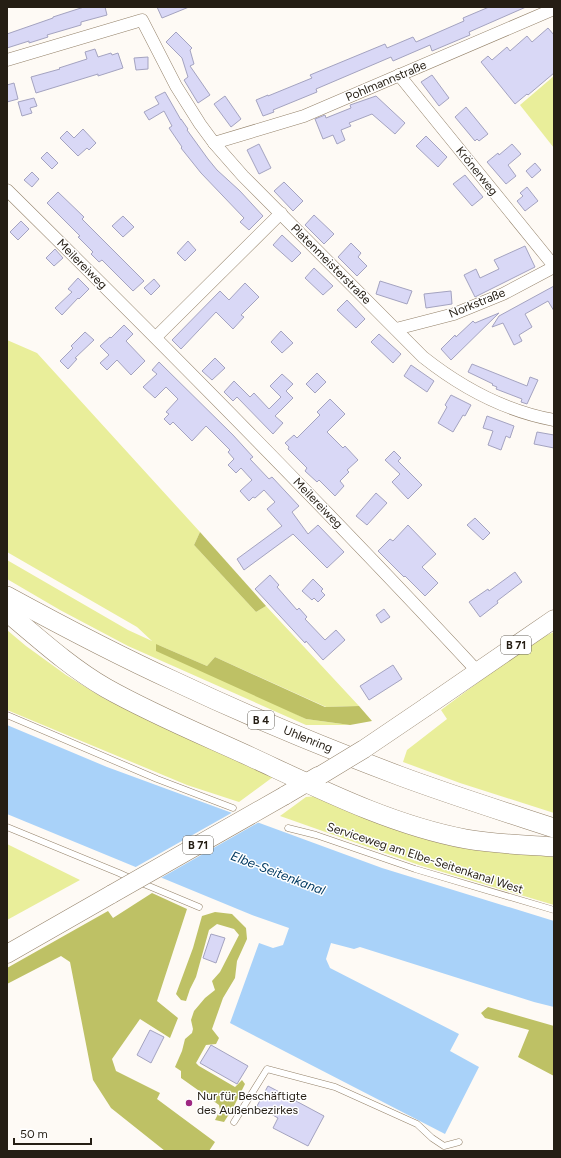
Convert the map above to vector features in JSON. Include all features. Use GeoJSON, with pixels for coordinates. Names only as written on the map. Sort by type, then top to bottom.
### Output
{"type":"FeatureCollection","features":[{"type":"Feature","properties":{"kind":"highway","name":"Uhlenring"},"geometry":{"type":"LineString","coordinates":[[7,596],[116,653],[173,681],[238,710],[400,776],[458,797],[554,828]]}},
{"type":"Feature","properties":{"kind":"highway"},"geometry":{"type":"LineString","coordinates":[[7,612],[70,664],[105,687],[149,710],[287,773],[314,779],[376,812],[399,821],[466,839],[492,843],[554,847]]}},
{"type":"Feature","properties":{"kind":"highway"},"geometry":{"type":"LineString","coordinates":[[287,773],[291,783],[287,795]]}},
{"type":"Feature","properties":{"kind":"highway"},"geometry":{"type":"LineString","coordinates":[[526,819],[554,821]]}},
{"type":"Feature","properties":{"kind":"main road","name":"B 71"},"geometry":{"type":"LineString","coordinates":[[7,954],[287,795],[364,749],[554,619]]}},
{"type":"Feature","properties":{"kind":"street","name":"Pohlmannstraße"},"geometry":{"type":"LineString","coordinates":[[214,143],[304,116],[554,9]]}},
{"type":"Feature","properties":{"kind":"street","name":"Platenmeisterstraße"},"geometry":{"type":"LineString","coordinates":[[7,60],[142,20],[183,98],[214,143],[243,176],[423,357],[442,372],[466,387],[497,403],[515,410],[554,420]]}},
{"type":"Feature","properties":{"kind":"street","name":"Krönerweg"},"geometry":{"type":"LineString","coordinates":[[399,75],[554,266]]}},
{"type":"Feature","properties":{"kind":"street","name":"Meilereiweg"},"geometry":{"type":"LineString","coordinates":[[7,190],[156,337],[331,516],[478,672]]}},
{"type":"Feature","properties":{"kind":"street"},"geometry":{"type":"LineString","coordinates":[[156,337],[281,213]]}},
{"type":"Feature","properties":{"kind":"street","name":"Norkstraße"},"geometry":{"type":"LineString","coordinates":[[396,330],[454,314],[503,294],[554,266]]}},
{"type":"Feature","properties":{"kind":"lane"},"geometry":{"type":"LineString","coordinates":[[7,716],[233,808]]}},
{"type":"Feature","properties":{"kind":"lane"},"geometry":{"type":"LineString","coordinates":[[7,827],[199,907]]}},
{"type":"Feature","properties":{"kind":"lane","name":"Serviceweg am Elbe-Seitenkanal West"},"geometry":{"type":"LineString","coordinates":[[288,828],[316,835],[415,868],[554,910]]}},
{"type":"Feature","properties":{"kind":"lane"},"geometry":{"type":"LineString","coordinates":[[234,1122],[267,1069],[335,1087],[416,1124],[444,1146],[459,1142]]}},
{"type":"Feature","properties":{"kind":"green space"},"geometry":{"type":"Polygon","coordinates":[[[554,76],[554,148],[520,105],[554,76]]]}},
{"type":"Feature","properties":{"kind":"green space"},"geometry":{"type":"Polygon","coordinates":[[[7,340],[37,353],[200,532],[194,545],[256,612],[266,606],[359,706],[326,707],[215,657],[207,666],[156,644],[306,719],[350,725],[306,725],[128,646],[60,610],[7,579],[7,560],[128,630],[152,641],[137,627],[7,552],[7,340]]]}},
{"type":"Feature","properties":{"kind":"green space"},"geometry":{"type":"Polygon","coordinates":[[[200,532],[266,606],[256,612],[194,545],[200,532]]]}},
{"type":"Feature","properties":{"kind":"green space"},"geometry":{"type":"Polygon","coordinates":[[[7,630],[66,675],[105,699],[273,777],[239,802],[187,785],[7,710],[7,630]]]}},
{"type":"Feature","properties":{"kind":"green space"},"geometry":{"type":"Polygon","coordinates":[[[554,632],[554,813],[460,783],[403,762],[407,750],[447,719],[441,710],[534,641],[554,632]]]}},
{"type":"Feature","properties":{"kind":"green space"},"geometry":{"type":"Polygon","coordinates":[[[156,644],[207,666],[215,657],[325,707],[359,706],[372,721],[350,725],[306,719],[156,651],[156,644]]]}},
{"type":"Feature","properties":{"kind":"green space"},"geometry":{"type":"Polygon","coordinates":[[[318,796],[554,854],[554,905],[419,865],[280,816],[306,797],[318,796]]]}},
{"type":"Feature","properties":{"kind":"green space"},"geometry":{"type":"Polygon","coordinates":[[[7,844],[80,880],[7,920],[7,844]]]}},
{"type":"Feature","properties":{"kind":"green space"},"geometry":{"type":"Polygon","coordinates":[[[152,893],[187,909],[157,1001],[178,1018],[170,1038],[140,1019],[112,1059],[116,1071],[160,1093],[157,1099],[215,1142],[209,1151],[165,1151],[111,1108],[93,1080],[70,962],[61,956],[7,984],[7,968],[108,911],[113,918],[152,893]]]}},
{"type":"Feature","properties":{"kind":"green space"},"geometry":{"type":"Polygon","coordinates":[[[215,912],[232,914],[246,928],[247,939],[237,961],[235,978],[223,998],[212,1029],[219,1038],[216,1044],[206,1045],[196,1063],[235,1087],[242,1080],[245,1084],[224,1122],[215,1120],[220,1110],[219,1105],[181,1078],[181,1071],[175,1067],[182,1051],[185,1039],[192,1033],[193,1029],[191,1020],[194,1011],[205,998],[215,990],[212,981],[220,972],[239,935],[234,929],[217,924],[209,930],[196,977],[186,1001],[181,1000],[176,994],[193,948],[202,916],[215,912]]]}},
{"type":"Feature","properties":{"kind":"green space"},"geometry":{"type":"Polygon","coordinates":[[[488,1007],[554,1026],[554,1076],[518,1057],[529,1030],[485,1018],[481,1013],[488,1007]]]}},
{"type":"Feature","properties":{"kind":"water","name":"Elbe-Seitenkanal"},"geometry":{"type":"Polygon","coordinates":[[[7,725],[107,767],[382,868],[554,921],[554,1007],[360,947],[354,949],[331,943],[326,959],[330,968],[459,1034],[450,1051],[479,1067],[445,1134],[230,1023],[259,943],[273,948],[283,945],[289,928],[252,915],[7,814],[7,725]]]}},
{"type":"Feature","properties":{"kind":"pier"},"geometry":{"type":"Polygon","coordinates":[[[235,811],[261,821],[159,879],[134,868],[235,811]]]}},
{"type":"Feature","properties":{"kind":"building"},"geometry":{"type":"Polygon","coordinates":[[[84,7],[105,7],[107,15],[81,22],[81,25],[47,35],[48,37],[7,48],[7,34],[84,7]]]}},
{"type":"Feature","properties":{"kind":"building"},"geometry":{"type":"Polygon","coordinates":[[[157,7],[189,7],[162,18],[157,7]]]}},
{"type":"Feature","properties":{"kind":"building"},"geometry":{"type":"Polygon","coordinates":[[[489,7],[526,7],[469,32],[470,35],[432,51],[430,45],[393,61],[391,57],[316,89],[317,92],[273,110],[274,112],[263,116],[256,100],[312,78],[310,75],[385,44],[387,48],[413,37],[416,42],[464,21],[463,18],[489,7]]]}},
{"type":"Feature","properties":{"kind":"building"},"geometry":{"type":"Polygon","coordinates":[[[548,28],[554,35],[554,73],[515,104],[481,62],[488,56],[492,60],[507,47],[510,51],[527,36],[532,42],[548,28]]]}},
{"type":"Feature","properties":{"kind":"building"},"geometry":{"type":"Polygon","coordinates":[[[176,32],[192,48],[190,50],[194,64],[190,66],[210,95],[198,103],[184,80],[188,77],[182,58],[166,42],[176,32]]]}},
{"type":"Feature","properties":{"kind":"building"},"geometry":{"type":"Polygon","coordinates":[[[95,49],[98,57],[111,53],[112,55],[118,53],[123,68],[36,93],[31,77],[60,69],[59,68],[87,59],[85,52],[95,49]]]}},
{"type":"Feature","properties":{"kind":"building"},"geometry":{"type":"Polygon","coordinates":[[[148,57],[148,69],[136,70],[134,58],[148,57]]]}},
{"type":"Feature","properties":{"kind":"building"},"geometry":{"type":"Polygon","coordinates":[[[432,75],[449,98],[439,106],[421,82],[432,75]]]}},
{"type":"Feature","properties":{"kind":"building"},"geometry":{"type":"Polygon","coordinates":[[[14,83],[18,99],[7,102],[7,85],[14,83]]]}},
{"type":"Feature","properties":{"kind":"building"},"geometry":{"type":"Polygon","coordinates":[[[165,92],[188,129],[187,130],[208,159],[263,216],[249,230],[240,222],[244,218],[201,173],[181,148],[182,147],[169,128],[172,126],[164,111],[149,120],[144,112],[159,104],[155,97],[165,92]]]}},
{"type":"Feature","properties":{"kind":"building"},"geometry":{"type":"Polygon","coordinates":[[[225,96],[241,119],[231,127],[214,104],[225,96]]]}},
{"type":"Feature","properties":{"kind":"building"},"geometry":{"type":"Polygon","coordinates":[[[376,96],[405,123],[395,134],[372,114],[349,123],[351,126],[341,130],[345,140],[337,144],[333,135],[323,139],[315,119],[325,115],[326,118],[351,108],[350,105],[376,96]]]}},
{"type":"Feature","properties":{"kind":"building"},"geometry":{"type":"Polygon","coordinates":[[[34,98],[37,106],[30,108],[32,113],[22,116],[18,102],[34,98]]]}},
{"type":"Feature","properties":{"kind":"building"},"geometry":{"type":"Polygon","coordinates":[[[466,107],[488,134],[479,141],[477,139],[475,141],[455,117],[466,107]]]}},
{"type":"Feature","properties":{"kind":"building"},"geometry":{"type":"Polygon","coordinates":[[[83,129],[96,143],[89,150],[87,148],[78,156],[60,138],[67,131],[74,138],[83,129]]]}},
{"type":"Feature","properties":{"kind":"building"},"geometry":{"type":"Polygon","coordinates":[[[426,136],[447,157],[438,167],[416,146],[426,136]]]}},
{"type":"Feature","properties":{"kind":"building"},"geometry":{"type":"Polygon","coordinates":[[[259,144],[271,168],[259,174],[247,150],[259,144]]]}},
{"type":"Feature","properties":{"kind":"building"},"geometry":{"type":"Polygon","coordinates":[[[512,144],[521,154],[508,165],[516,176],[506,184],[487,162],[498,153],[499,155],[512,144]]]}},
{"type":"Feature","properties":{"kind":"building"},"geometry":{"type":"Polygon","coordinates":[[[47,152],[58,163],[52,169],[41,158],[47,152]]]}},
{"type":"Feature","properties":{"kind":"building"},"geometry":{"type":"Polygon","coordinates":[[[535,163],[541,170],[532,178],[526,171],[535,163]]]}},
{"type":"Feature","properties":{"kind":"building"},"geometry":{"type":"Polygon","coordinates":[[[32,172],[39,179],[32,187],[24,180],[32,172]]]}},
{"type":"Feature","properties":{"kind":"building"},"geometry":{"type":"Polygon","coordinates":[[[465,175],[483,197],[472,206],[453,184],[465,175]]]}},
{"type":"Feature","properties":{"kind":"building"},"geometry":{"type":"Polygon","coordinates":[[[284,182],[303,201],[293,211],[274,191],[284,182]]]}},
{"type":"Feature","properties":{"kind":"building"},"geometry":{"type":"Polygon","coordinates":[[[527,187],[538,201],[525,211],[517,201],[523,196],[520,193],[527,187]]]}},
{"type":"Feature","properties":{"kind":"building"},"geometry":{"type":"Polygon","coordinates":[[[58,192],[84,217],[82,219],[144,281],[133,291],[102,260],[99,262],[91,254],[93,252],[78,237],[80,236],[47,203],[58,192]]]}},
{"type":"Feature","properties":{"kind":"building"},"geometry":{"type":"Polygon","coordinates":[[[314,215],[334,234],[324,244],[305,225],[314,215]]]}},
{"type":"Feature","properties":{"kind":"building"},"geometry":{"type":"Polygon","coordinates":[[[123,216],[134,227],[123,237],[112,226],[123,216]]]}},
{"type":"Feature","properties":{"kind":"building"},"geometry":{"type":"Polygon","coordinates":[[[21,221],[29,229],[18,240],[10,232],[21,221]]]}},
{"type":"Feature","properties":{"kind":"building"},"geometry":{"type":"Polygon","coordinates":[[[282,235],[301,253],[292,262],[273,245],[282,235]]]}},
{"type":"Feature","properties":{"kind":"building"},"geometry":{"type":"Polygon","coordinates":[[[188,241],[196,250],[185,261],[177,253],[188,241]]]}},
{"type":"Feature","properties":{"kind":"building"},"geometry":{"type":"Polygon","coordinates":[[[351,243],[361,253],[358,257],[367,266],[357,276],[338,257],[351,243]]]}},
{"type":"Feature","properties":{"kind":"building"},"geometry":{"type":"Polygon","coordinates":[[[525,246],[535,267],[475,297],[464,275],[476,269],[480,278],[499,269],[494,260],[525,246]]]}},
{"type":"Feature","properties":{"kind":"building"},"geometry":{"type":"Polygon","coordinates":[[[55,249],[63,258],[54,266],[46,258],[55,249]]]}},
{"type":"Feature","properties":{"kind":"building"},"geometry":{"type":"Polygon","coordinates":[[[314,268],[333,286],[323,295],[305,278],[314,268]]]}},
{"type":"Feature","properties":{"kind":"building"},"geometry":{"type":"Polygon","coordinates":[[[78,278],[89,289],[62,315],[55,308],[72,292],[68,289],[78,278]]]}},
{"type":"Feature","properties":{"kind":"building"},"geometry":{"type":"Polygon","coordinates":[[[154,279],[160,286],[151,295],[144,288],[154,279]]]}},
{"type":"Feature","properties":{"kind":"building"},"geometry":{"type":"Polygon","coordinates":[[[380,281],[412,291],[407,304],[376,294],[380,281]]]}},
{"type":"Feature","properties":{"kind":"building"},"geometry":{"type":"Polygon","coordinates":[[[245,283],[259,297],[241,315],[244,317],[233,329],[216,312],[181,349],[172,340],[220,291],[229,300],[245,283]]]}},
{"type":"Feature","properties":{"kind":"building"},"geometry":{"type":"Polygon","coordinates":[[[554,286],[554,311],[548,301],[525,314],[532,327],[519,335],[522,341],[514,345],[503,323],[492,327],[499,316],[554,286]]]}},
{"type":"Feature","properties":{"kind":"building"},"geometry":{"type":"Polygon","coordinates":[[[451,291],[452,304],[426,308],[424,294],[451,291]]]}},
{"type":"Feature","properties":{"kind":"building"},"geometry":{"type":"Polygon","coordinates":[[[347,300],[365,319],[356,328],[337,310],[347,300]]]}},
{"type":"Feature","properties":{"kind":"building"},"geometry":{"type":"Polygon","coordinates":[[[499,313],[451,360],[441,349],[455,335],[456,337],[473,321],[475,323],[499,313]]]}},
{"type":"Feature","properties":{"kind":"building"},"geometry":{"type":"Polygon","coordinates":[[[124,325],[133,334],[126,341],[145,361],[131,375],[117,360],[107,370],[100,363],[109,355],[100,346],[110,337],[111,338],[124,325]]]}},
{"type":"Feature","properties":{"kind":"building"},"geometry":{"type":"Polygon","coordinates":[[[281,331],[293,343],[282,353],[271,342],[281,331]]]}},
{"type":"Feature","properties":{"kind":"building"},"geometry":{"type":"Polygon","coordinates":[[[85,332],[94,340],[75,358],[77,359],[68,369],[60,361],[73,348],[71,346],[85,332]]]}},
{"type":"Feature","properties":{"kind":"building"},"geometry":{"type":"Polygon","coordinates":[[[379,334],[401,354],[393,363],[371,342],[379,334]]]}},
{"type":"Feature","properties":{"kind":"building"},"geometry":{"type":"Polygon","coordinates":[[[215,358],[225,368],[212,380],[202,371],[215,358]]]}},
{"type":"Feature","properties":{"kind":"building"},"geometry":{"type":"Polygon","coordinates":[[[159,362],[233,435],[253,457],[250,459],[269,479],[272,477],[299,506],[292,512],[308,534],[318,525],[344,552],[327,568],[293,534],[244,570],[237,559],[282,526],[267,509],[275,502],[264,490],[249,501],[240,491],[252,480],[241,468],[236,473],[228,465],[234,459],[228,452],[230,450],[206,426],[192,441],[173,422],[170,425],[164,419],[169,414],[166,412],[178,399],[166,387],[155,398],[143,387],[157,374],[152,370],[159,362]]]}},
{"type":"Feature","properties":{"kind":"building"},"geometry":{"type":"Polygon","coordinates":[[[472,364],[527,386],[530,377],[538,380],[527,404],[521,402],[522,399],[496,389],[497,387],[492,385],[493,384],[468,372],[472,364]]]}},
{"type":"Feature","properties":{"kind":"building"},"geometry":{"type":"Polygon","coordinates":[[[411,365],[434,381],[427,392],[404,376],[411,365]]]}},
{"type":"Feature","properties":{"kind":"building"},"geometry":{"type":"Polygon","coordinates":[[[317,373],[326,382],[315,393],[306,384],[317,373]]]}},
{"type":"Feature","properties":{"kind":"building"},"geometry":{"type":"Polygon","coordinates":[[[282,374],[293,384],[286,391],[293,398],[275,416],[283,423],[273,434],[237,397],[233,401],[224,392],[234,381],[250,397],[254,393],[269,409],[281,397],[270,386],[282,374]]]}},
{"type":"Feature","properties":{"kind":"building"},"geometry":{"type":"Polygon","coordinates":[[[451,395],[471,405],[453,432],[438,423],[447,407],[445,405],[451,395]]]}},
{"type":"Feature","properties":{"kind":"building"},"geometry":{"type":"Polygon","coordinates":[[[330,399],[345,414],[327,432],[343,448],[345,446],[358,460],[347,470],[349,472],[340,481],[344,486],[335,496],[319,480],[317,482],[305,471],[307,468],[288,449],[289,447],[285,443],[294,435],[297,438],[320,415],[317,412],[330,399]]]}},
{"type":"Feature","properties":{"kind":"building"},"geometry":{"type":"Polygon","coordinates":[[[487,416],[514,426],[510,438],[506,436],[501,450],[488,445],[493,431],[483,428],[487,416]]]}},
{"type":"Feature","properties":{"kind":"building"},"geometry":{"type":"Polygon","coordinates":[[[537,432],[554,435],[554,448],[534,444],[537,432]]]}},
{"type":"Feature","properties":{"kind":"building"},"geometry":{"type":"Polygon","coordinates":[[[394,451],[401,458],[398,461],[422,485],[408,499],[392,482],[400,474],[385,460],[394,451]]]}},
{"type":"Feature","properties":{"kind":"building"},"geometry":{"type":"Polygon","coordinates":[[[376,493],[387,503],[367,525],[356,516],[376,493]]]}},
{"type":"Feature","properties":{"kind":"building"},"geometry":{"type":"Polygon","coordinates":[[[475,518],[490,533],[483,540],[467,525],[475,518]]]}},
{"type":"Feature","properties":{"kind":"building"},"geometry":{"type":"Polygon","coordinates":[[[408,525],[436,554],[422,567],[438,583],[425,596],[378,551],[390,539],[393,541],[408,525]]]}},
{"type":"Feature","properties":{"kind":"building"},"geometry":{"type":"Polygon","coordinates":[[[515,572],[522,582],[497,601],[498,603],[480,617],[469,602],[488,589],[489,591],[515,572]]]}},
{"type":"Feature","properties":{"kind":"building"},"geometry":{"type":"Polygon","coordinates":[[[270,575],[279,585],[277,587],[297,610],[299,608],[307,617],[305,619],[325,640],[336,630],[345,640],[323,660],[306,641],[305,643],[255,589],[270,575]]]}},
{"type":"Feature","properties":{"kind":"building"},"geometry":{"type":"Polygon","coordinates":[[[313,579],[323,589],[321,591],[325,595],[318,602],[314,598],[312,600],[302,591],[313,579]]]}},
{"type":"Feature","properties":{"kind":"building"},"geometry":{"type":"Polygon","coordinates":[[[384,609],[390,617],[381,623],[376,615],[384,609]]]}},
{"type":"Feature","properties":{"kind":"building"},"geometry":{"type":"Polygon","coordinates":[[[393,665],[402,679],[369,700],[360,686],[393,665]]]}},
{"type":"Feature","properties":{"kind":"building"},"geometry":{"type":"Polygon","coordinates":[[[211,934],[225,938],[216,963],[203,958],[211,934]]]}},
{"type":"Feature","properties":{"kind":"building"},"geometry":{"type":"Polygon","coordinates":[[[150,1030],[164,1037],[151,1063],[137,1055],[150,1030]]]}},
{"type":"Feature","properties":{"kind":"building"},"geometry":{"type":"Polygon","coordinates":[[[211,1045],[248,1066],[237,1084],[200,1063],[211,1045]]]}},
{"type":"Feature","properties":{"kind":"building"},"geometry":{"type":"Polygon","coordinates":[[[268,1086],[289,1097],[291,1093],[299,1097],[296,1101],[324,1116],[308,1146],[273,1128],[278,1118],[257,1106],[268,1086]]]}},
{"type":"Feature","properties":{"kind":"place","name":"Nur für Beschäftigte des Außenbezirkes"},"geometry":{"type":"Point","coordinates":[189,1103]}}]}
